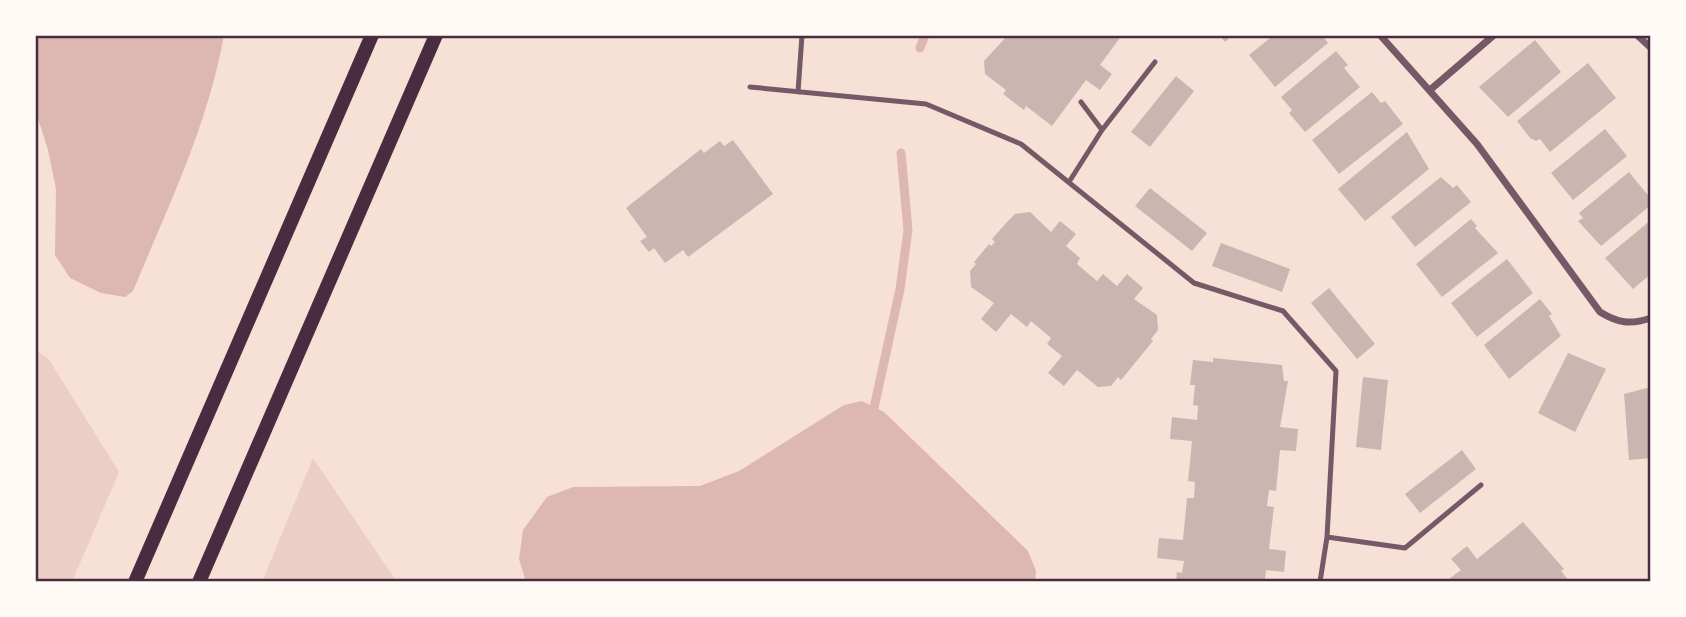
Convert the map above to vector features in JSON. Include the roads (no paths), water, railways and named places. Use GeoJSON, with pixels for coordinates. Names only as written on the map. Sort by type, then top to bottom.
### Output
{"type":"FeatureCollection","features":[{"type":"Feature","properties":{"kind":"main road"},"geometry":{"type":"LineString","coordinates":[[135,582],[372,35]]}},
{"type":"Feature","properties":{"kind":"main road"},"geometry":{"type":"LineString","coordinates":[[199,582],[436,35]]}},
{"type":"Feature","properties":{"kind":"street"},"geometry":{"type":"LineString","coordinates":[[1380,35],[1500,174],[1600,312],[1615,321],[1634,324],[1651,318]]}},
{"type":"Feature","properties":{"kind":"street"},"geometry":{"type":"LineString","coordinates":[[1430,90],[1494,35]]}},
{"type":"Feature","properties":{"kind":"street"},"geometry":{"type":"LineString","coordinates":[[1637,35],[1651,48]]}},
{"type":"Feature","properties":{"kind":"lane"},"geometry":{"type":"LineString","coordinates":[[798,92],[802,35]]}},
{"type":"Feature","properties":{"kind":"lane"},"geometry":{"type":"LineString","coordinates":[[1069,182],[1102,130],[1155,62]]}},
{"type":"Feature","properties":{"kind":"lane"},"geometry":{"type":"LineString","coordinates":[[750,87],[926,104],[1021,144],[1194,283],[1283,311],[1336,371],[1327,537],[1320,582]]}},
{"type":"Feature","properties":{"kind":"lane"},"geometry":{"type":"LineString","coordinates":[[1081,102],[1102,130]]}},
{"type":"Feature","properties":{"kind":"lane"},"geometry":{"type":"LineString","coordinates":[[1327,537],[1405,548],[1481,485]]}},
{"type":"Feature","properties":{"kind":"waterway"},"geometry":{"type":"LineString","coordinates":[[920,48],[925,35]]}},
{"type":"Feature","properties":{"kind":"waterway"},"geometry":{"type":"LineString","coordinates":[[872,417],[900,289],[908,230],[901,153]]}}]}
